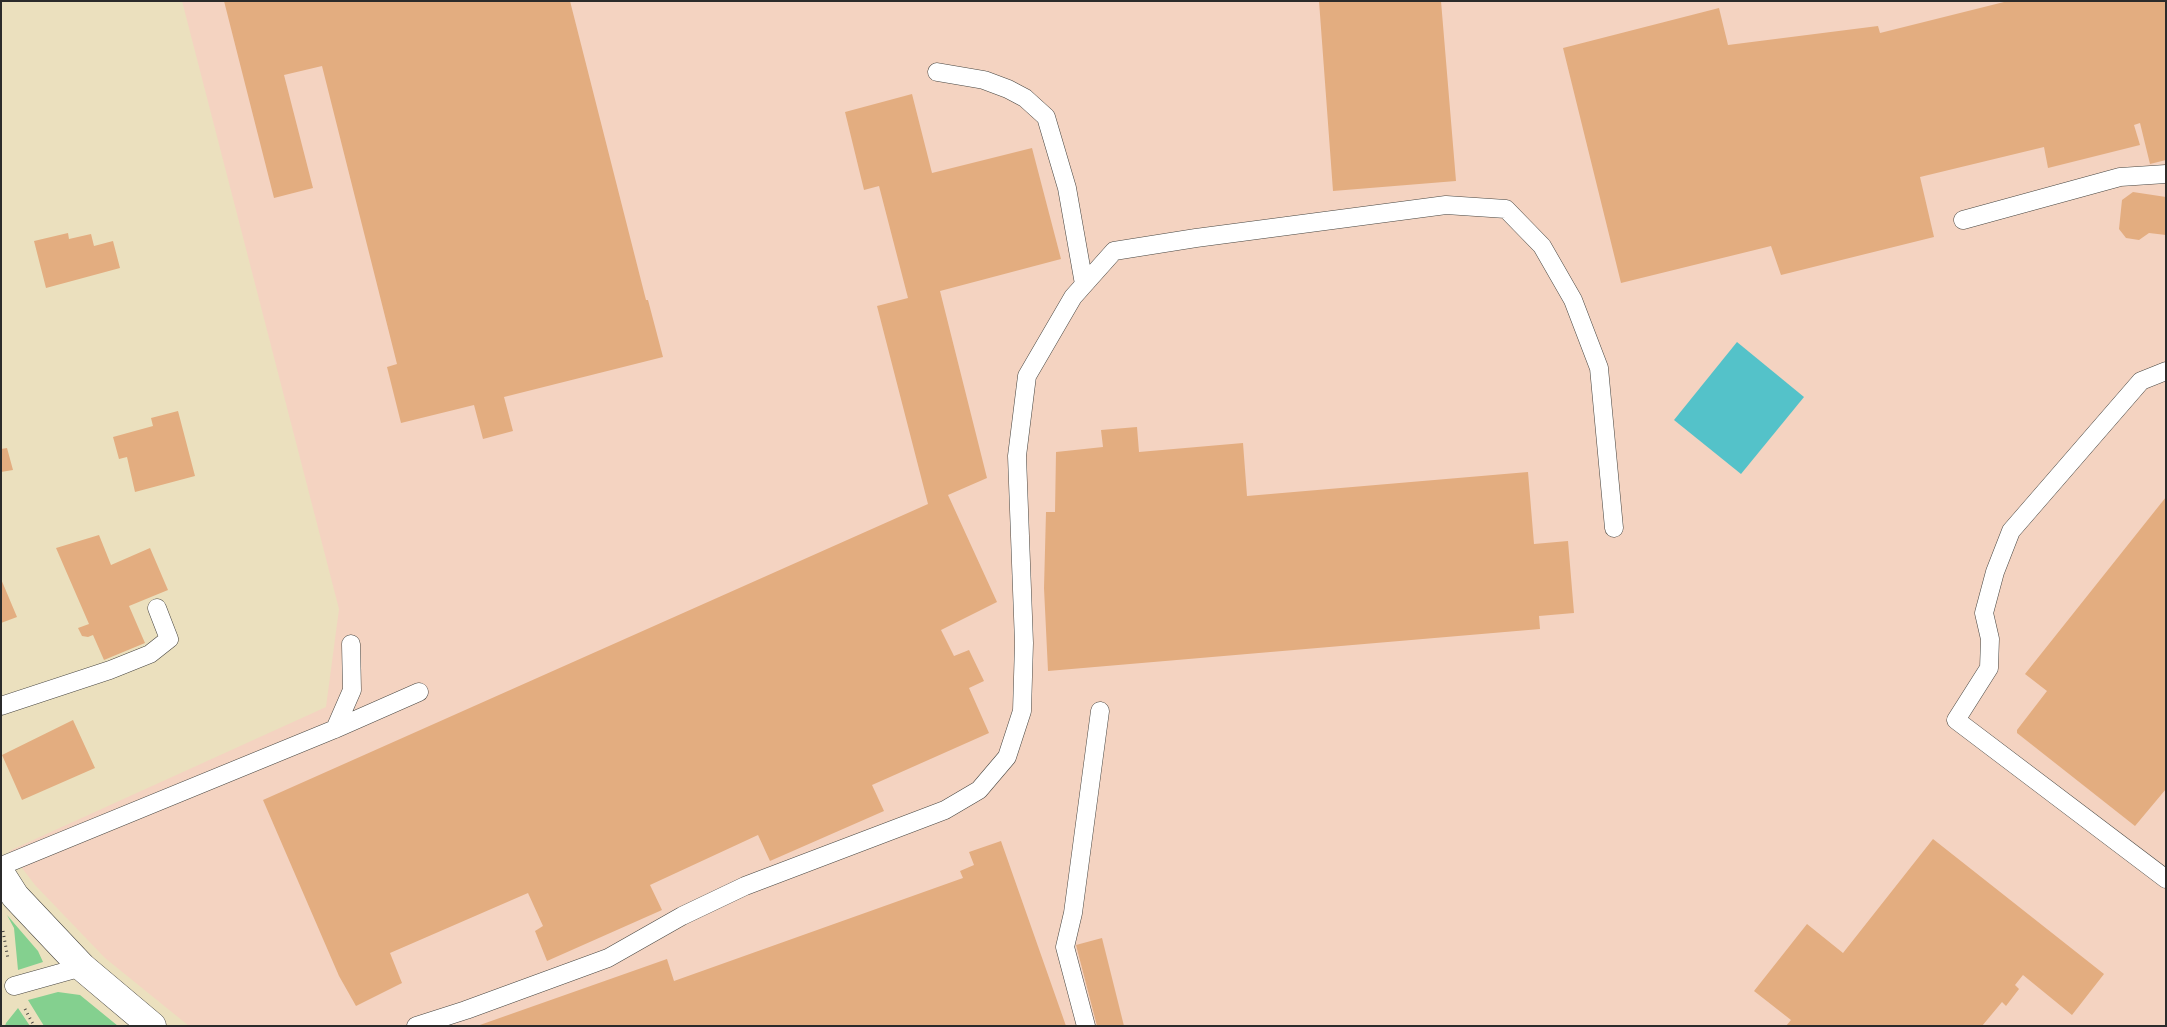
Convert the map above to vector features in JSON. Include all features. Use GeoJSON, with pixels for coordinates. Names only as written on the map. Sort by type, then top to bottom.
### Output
{"type":"FeatureCollection","features":[{"type":"Feature","properties":{"kind":"street"},"geometry":{"type":"LineString","coordinates":[[1,874],[15,896],[82,967],[152,1026]]}},
{"type":"Feature","properties":{"kind":"lane"},"geometry":{"type":"LineString","coordinates":[[936,72],[984,80],[1008,89],[1025,98],[1046,117],[1067,188],[1084,284]]}},
{"type":"Feature","properties":{"kind":"lane"},"geometry":{"type":"LineString","coordinates":[[1963,220],[2120,177],[2166,174]]}},
{"type":"Feature","properties":{"kind":"lane"},"geometry":{"type":"LineString","coordinates":[[416,1026],[466,1010],[608,958],[682,916],[745,886],[945,810],[980,790],[1007,757],[1022,711],[1024,643],[1017,456],[1027,376],[1072,297],[1114,251],[1196,238],[1446,205],[1506,209],[1542,246],[1573,300],[1600,368],[1614,528]]}},
{"type":"Feature","properties":{"kind":"lane"},"geometry":{"type":"LineString","coordinates":[[2166,370],[2141,381],[2011,531],[1995,572],[1984,612],[1990,639],[1989,668],[1956,720],[2166,879]]}},
{"type":"Feature","properties":{"kind":"lane"},"geometry":{"type":"LineString","coordinates":[[1,706],[110,670],[150,654],[169,639],[157,608]]}},
{"type":"Feature","properties":{"kind":"lane"},"geometry":{"type":"LineString","coordinates":[[335,729],[352,690],[351,644]]}},
{"type":"Feature","properties":{"kind":"lane"},"geometry":{"type":"LineString","coordinates":[[1,866],[335,729],[418,692]]}},
{"type":"Feature","properties":{"kind":"lane"},"geometry":{"type":"LineString","coordinates":[[1086,1026],[1065,948],[1073,913],[1100,711]]}},
{"type":"Feature","properties":{"kind":"lane"},"geometry":{"type":"LineString","coordinates":[[14,986],[82,967]]}},
{"type":"Feature","properties":{"kind":"shaded area"},"geometry":{"type":"Polygon","coordinates":[[[182,1],[2166,1],[2166,1026],[189,1026],[105,958],[35,885],[9,851],[326,707],[339,609],[182,1]]]}},
{"type":"Feature","properties":{"kind":"green space"},"geometry":{"type":"Polygon","coordinates":[[[7,915],[38,951],[43,962],[18,970],[14,928],[7,915]]]}},
{"type":"Feature","properties":{"kind":"green space"},"geometry":{"type":"Polygon","coordinates":[[[58,992],[80,995],[118,1026],[44,1026],[28,1000],[58,992]]]}},
{"type":"Feature","properties":{"kind":"green space"},"geometry":{"type":"Polygon","coordinates":[[[18,1008],[30,1026],[5,1026],[6,1023],[18,1008]]]}},
{"type":"Feature","properties":{"kind":"water"},"geometry":{"type":"Polygon","coordinates":[[[1737,342],[1804,397],[1741,474],[1674,420],[1737,342]]]}},
{"type":"Feature","properties":{"kind":"building"},"geometry":{"type":"Polygon","coordinates":[[[224,1],[570,1],[646,300],[648,300],[663,357],[504,397],[513,431],[483,439],[474,405],[401,423],[387,367],[397,364],[322,66],[284,75],[313,188],[274,198],[224,1]]]}},
{"type":"Feature","properties":{"kind":"building"},"geometry":{"type":"Polygon","coordinates":[[[1319,1],[1441,1],[1456,181],[1333,191],[1319,1]]]}},
{"type":"Feature","properties":{"kind":"building"},"geometry":{"type":"Polygon","coordinates":[[[2008,1],[2166,1],[2166,160],[2150,164],[2140,123],[2134,125],[2140,145],[2048,168],[2044,147],[1920,177],[1934,237],[1781,275],[1771,246],[1621,283],[1563,48],[1719,8],[1728,45],[1878,26],[1880,33],[2008,1]]]}},
{"type":"Feature","properties":{"kind":"building"},"geometry":{"type":"Polygon","coordinates":[[[912,94],[932,173],[1032,148],[1061,259],[940,291],[987,478],[948,495],[997,602],[941,630],[954,656],[969,650],[984,681],[969,688],[989,733],[872,785],[884,811],[770,861],[758,835],[650,885],[662,910],[547,961],[535,931],[543,926],[528,893],[390,953],[402,983],[356,1006],[339,976],[263,800],[928,504],[877,306],[908,298],[879,186],[864,190],[845,112],[912,94]]]}},
{"type":"Feature","properties":{"kind":"building"},"geometry":{"type":"Polygon","coordinates":[[[2133,192],[2166,197],[2166,235],[2149,233],[2139,240],[2126,238],[2119,229],[2122,200],[2133,192]]]}},
{"type":"Feature","properties":{"kind":"building"},"geometry":{"type":"Polygon","coordinates":[[[68,233],[69,239],[91,234],[94,246],[113,241],[120,268],[46,288],[34,241],[68,233]]]}},
{"type":"Feature","properties":{"kind":"building"},"geometry":{"type":"Polygon","coordinates":[[[178,411],[195,476],[135,492],[127,457],[119,459],[113,437],[153,426],[151,418],[178,411]]]}},
{"type":"Feature","properties":{"kind":"building"},"geometry":{"type":"Polygon","coordinates":[[[1137,427],[1139,452],[1243,443],[1247,496],[1528,472],[1534,544],[1568,541],[1574,613],[1539,616],[1540,629],[1048,671],[1044,588],[1046,512],[1055,512],[1056,452],[1103,447],[1101,430],[1137,427]]]}},
{"type":"Feature","properties":{"kind":"building"},"geometry":{"type":"Polygon","coordinates":[[[7,448],[13,470],[1,472],[1,449],[7,448]]]}},
{"type":"Feature","properties":{"kind":"building"},"geometry":{"type":"Polygon","coordinates":[[[2166,497],[2166,789],[2135,826],[2017,733],[2017,730],[2047,691],[2025,674],[2166,497]]]}},
{"type":"Feature","properties":{"kind":"building"},"geometry":{"type":"Polygon","coordinates":[[[99,535],[111,565],[150,548],[168,590],[129,606],[145,643],[104,660],[93,635],[88,637],[82,636],[78,628],[89,624],[56,548],[99,535]]]}},
{"type":"Feature","properties":{"kind":"building"},"geometry":{"type":"Polygon","coordinates":[[[1,579],[17,617],[1,623],[1,579]]]}},
{"type":"Feature","properties":{"kind":"building"},"geometry":{"type":"Polygon","coordinates":[[[73,720],[95,768],[22,800],[2,755],[73,720]]]}},
{"type":"Feature","properties":{"kind":"building"},"geometry":{"type":"Polygon","coordinates":[[[1933,839],[2104,974],[2072,1015],[2023,975],[2015,985],[2019,989],[2006,1006],[2002,1002],[1982,1026],[1786,1026],[1791,1020],[1754,991],[1807,924],[1843,953],[1933,839]]]}},
{"type":"Feature","properties":{"kind":"building"},"geometry":{"type":"Polygon","coordinates":[[[1001,841],[1066,1026],[477,1026],[667,959],[674,981],[963,878],[960,871],[974,865],[969,852],[1001,841]]]}},
{"type":"Feature","properties":{"kind":"building"},"geometry":{"type":"Polygon","coordinates":[[[1102,938],[1124,1026],[1097,1026],[1076,945],[1102,938]]]}}]}
